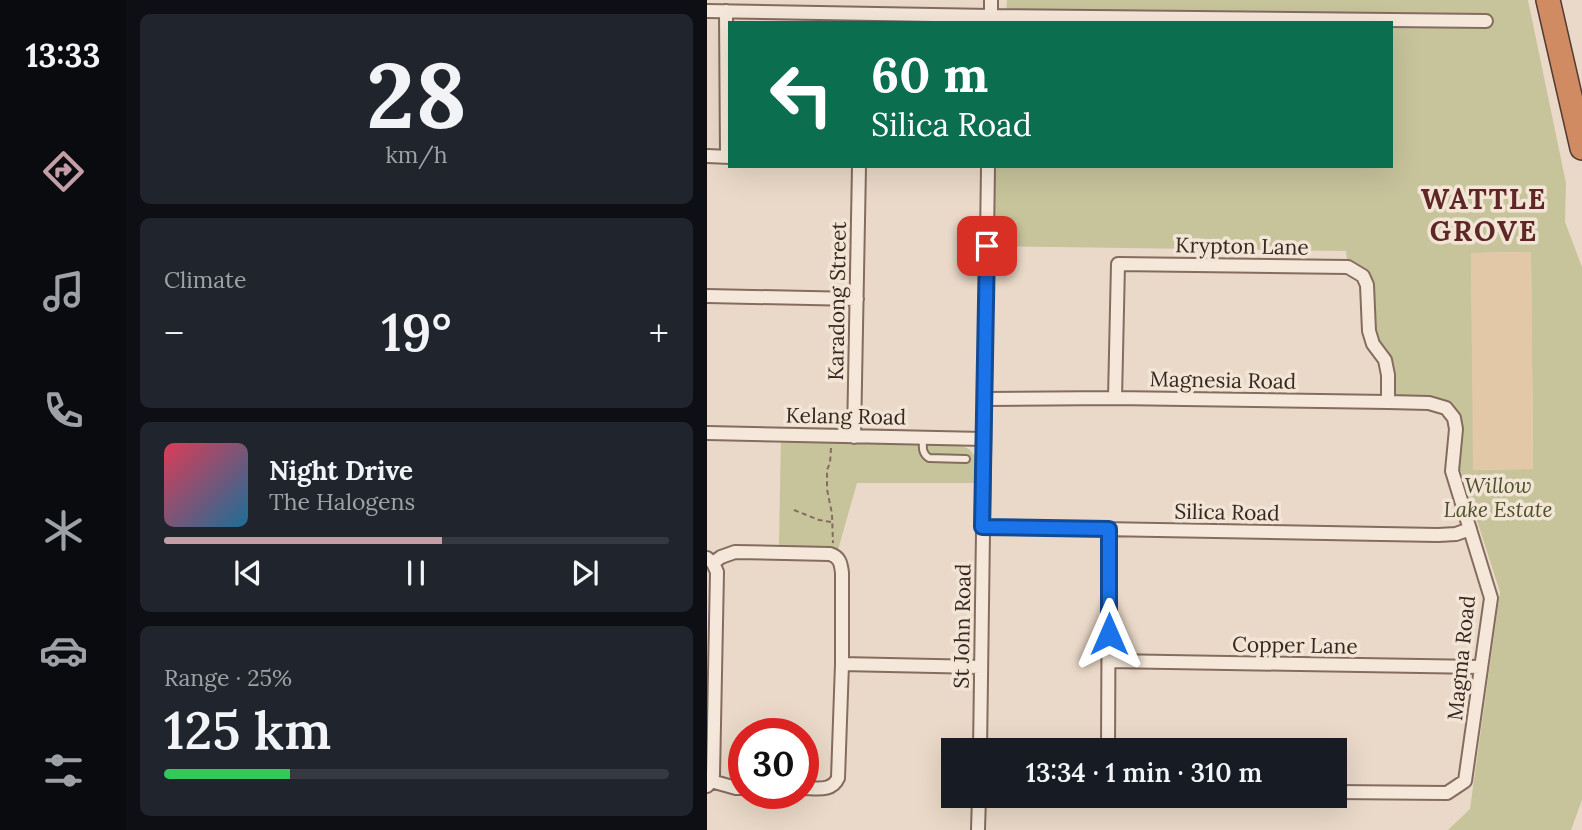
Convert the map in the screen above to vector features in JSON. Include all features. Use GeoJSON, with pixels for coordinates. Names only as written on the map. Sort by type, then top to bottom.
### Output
{"type":"FeatureCollection","features":[{"type":"Feature","properties":{"kind":"highway"},"geometry":{"type":"LineString","coordinates":[[1548,0],[1582,147]]}},
{"type":"Feature","properties":{"kind":"street"},"geometry":{"type":"LineString","coordinates":[[991,0],[991,20]]}},
{"type":"Feature","properties":{"kind":"street"},"geometry":{"type":"LineString","coordinates":[[707,11],[991,20],[1486,21]]}},
{"type":"Feature","properties":{"kind":"street"},"geometry":{"type":"LineString","coordinates":[[707,156],[728,157],[726,11]]}},
{"type":"Feature","properties":{"kind":"street","name":"Karadong Street"},"geometry":{"type":"LineString","coordinates":[[854,437],[859,168]]}},
{"type":"Feature","properties":{"kind":"street","name":"St John Road"},"geometry":{"type":"LineString","coordinates":[[980,738],[988,168]]}},
{"type":"Feature","properties":{"kind":"street","name":"Krypton Lane"},"geometry":{"type":"LineString","coordinates":[[1115,398],[1118,264],[1348,267],[1363,276],[1367,285],[1369,331],[1373,344],[1385,360],[1388,402]]}},
{"type":"Feature","properties":{"kind":"street"},"geometry":{"type":"LineString","coordinates":[[707,296],[857,299]]}},
{"type":"Feature","properties":{"kind":"street","name":"Magnesia Road"},"geometry":{"type":"LineString","coordinates":[[985,399],[1115,398],[1429,403],[1446,408],[1454,418]]}},
{"type":"Feature","properties":{"kind":"street","name":"Magma Road"},"geometry":{"type":"LineString","coordinates":[[1347,792],[1447,793],[1465,781],[1491,598],[1452,471],[1456,429],[1454,418]]}},
{"type":"Feature","properties":{"kind":"street","name":"Kelang Road"},"geometry":{"type":"LineString","coordinates":[[707,433],[984,439]]}},
{"type":"Feature","properties":{"kind":"street","name":"Silica Road"},"geometry":{"type":"LineString","coordinates":[[982,527],[1438,535],[1456,534],[1470,529]]}},
{"type":"Feature","properties":{"kind":"street"},"geometry":{"type":"LineString","coordinates":[[1108,738],[1109,529]]}},
{"type":"Feature","properties":{"kind":"street"},"geometry":{"type":"LineString","coordinates":[[728,787],[709,784],[713,775],[717,572],[710,561],[735,552],[834,555],[840,561],[842,664],[838,778],[837,782],[829,787],[819,787]]}},
{"type":"Feature","properties":{"kind":"street","name":"Copper Lane"},"geometry":{"type":"LineString","coordinates":[[1109,661],[1481,667]]}},
{"type":"Feature","properties":{"kind":"street"},"geometry":{"type":"LineString","coordinates":[[842,664],[981,667]]}},
{"type":"Feature","properties":{"kind":"street"},"geometry":{"type":"LineString","coordinates":[[978,830],[979,808]]}},
{"type":"Feature","properties":{"kind":"lane"},"geometry":{"type":"LineString","coordinates":[[923,437],[924,455],[929,458],[966,458]]}},
{"type":"Feature","properties":{"kind":"path"},"geometry":{"type":"LineString","coordinates":[[830,436],[827,489],[832,514],[834,555]]}},
{"type":"Feature","properties":{"kind":"path"},"geometry":{"type":"LineString","coordinates":[[794,510],[832,522]]}},
{"type":"Feature","properties":{"kind":"green space","name":"Willow Lake Estate"},"geometry":{"type":"Polygon","coordinates":[[[1007,0],[1528,0],[1566,183],[1565,222],[1582,267],[1582,800],[1571,830],[1448,830],[1470,809],[1500,592],[1461,471],[1452,471],[1456,429],[1446,408],[1388,402],[1388,375],[1373,344],[1367,285],[1348,267],[1346,251],[987,246],[986,168],[1393,168],[1393,21],[983,21],[983,16],[1006,16],[1007,0]],[[1531,252],[1471,253],[1474,470],[1533,469],[1531,252]]]}},
{"type":"Feature","properties":{"kind":"green space"},"geometry":{"type":"Polygon","coordinates":[[[781,435],[961,438],[962,446],[975,456],[975,483],[857,483],[838,550],[779,545],[781,435]]]}},
{"type":"Feature","properties":{"kind":"sand"},"geometry":{"type":"Polygon","coordinates":[[[1531,252],[1533,469],[1473,470],[1471,253],[1531,252]]]}},
{"type":"Feature","properties":{"kind":"district","name":"WATTLE GROVE"},"geometry":{"type":"Point","coordinates":[1484,215]}},
{"type":"Feature","properties":{"kind":"route"},"geometry":{"type":"LineString","coordinates":[[987,246],[982,527],[1109,529],[1109,634]]}}]}
